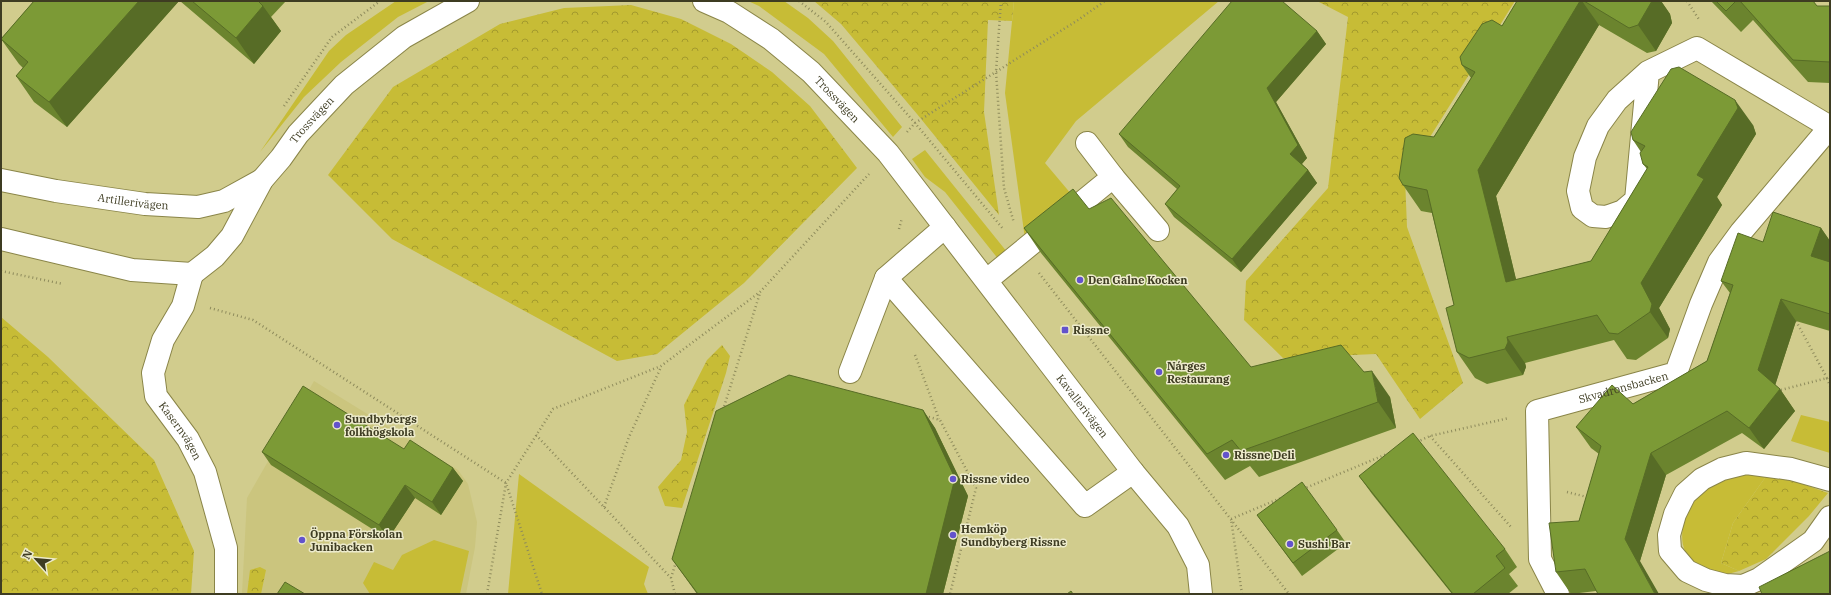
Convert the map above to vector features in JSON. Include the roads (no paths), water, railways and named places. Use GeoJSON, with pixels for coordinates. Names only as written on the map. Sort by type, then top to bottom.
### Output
{"type":"FeatureCollection","features":[{"type":"Feature","properties":{"kind":"street","name":"Trossvägen"},"geometry":{"type":"LineString","coordinates":[[192,274],[215,256],[232,236],[262,180],[298,134],[344,85],[404,38],[468,1]]}},
{"type":"Feature","properties":{"kind":"street","name":"Trossvägen"},"geometry":{"type":"LineString","coordinates":[[704,1],[729,12],[771,39],[811,72],[888,153],[945,226]]}},
{"type":"Feature","properties":{"kind":"street"},"geometry":{"type":"LineString","coordinates":[[1648,72],[1636,200],[1623,211],[1606,217],[1593,216],[1582,208],[1578,191],[1585,157],[1598,126],[1613,105],[1648,72],[1697,48],[1830,127]]}},
{"type":"Feature","properties":{"kind":"street","name":"Skvadronsbacken"},"geometry":{"type":"LineString","coordinates":[[1558,594],[1540,560],[1537,411],[1676,373],[1701,304],[1720,262],[1741,232],[1830,127]]}},
{"type":"Feature","properties":{"kind":"street"},"geometry":{"type":"LineString","coordinates":[[1087,143],[1158,230]]}},
{"type":"Feature","properties":{"kind":"street"},"geometry":{"type":"LineString","coordinates":[[987,280],[1113,176]]}},
{"type":"Feature","properties":{"kind":"street","name":"Artillerivägen"},"geometry":{"type":"LineString","coordinates":[[1,180],[56,192],[145,204],[198,207],[224,201],[262,180]]}},
{"type":"Feature","properties":{"kind":"street"},"geometry":{"type":"LineString","coordinates":[[850,372],[886,278],[945,226]]}},
{"type":"Feature","properties":{"kind":"street","name":"Kavallerivägen"},"geometry":{"type":"LineString","coordinates":[[945,226],[1133,472],[1178,526],[1198,565],[1201,594]]}},
{"type":"Feature","properties":{"kind":"street"},"geometry":{"type":"LineString","coordinates":[[1,239],[132,270],[192,274]]}},
{"type":"Feature","properties":{"kind":"street","name":"Kasernvägen"},"geometry":{"type":"LineString","coordinates":[[192,274],[183,306],[163,340],[152,373],[156,396],[188,439],[205,472],[226,548],[226,594]]}},
{"type":"Feature","properties":{"kind":"street"},"geometry":{"type":"LineString","coordinates":[[886,278],[1086,506],[1133,472]]}},
{"type":"Feature","properties":{"kind":"street"},"geometry":{"type":"LineString","coordinates":[[1830,480],[1791,469],[1746,463],[1722,469],[1702,479],[1685,494],[1675,514],[1669,536],[1670,552],[1687,571],[1699,577],[1725,585],[1743,586],[1759,579],[1813,541],[1830,517]]}},
{"type":"Feature","properties":{"kind":"place","name":"Den Galne Kocken"},"geometry":{"type":"Point","coordinates":[1080,280]}},
{"type":"Feature","properties":{"kind":"place","name":"Rissne"},"geometry":{"type":"Point","coordinates":[1065,330]}},
{"type":"Feature","properties":{"kind":"place","name":"Nárges Restaurang"},"geometry":{"type":"Point","coordinates":[1159,372]}},
{"type":"Feature","properties":{"kind":"place","name":"Sundbybergs folkhögskola"},"geometry":{"type":"Point","coordinates":[337,425]}},
{"type":"Feature","properties":{"kind":"place","name":"Rissne Deli"},"geometry":{"type":"Point","coordinates":[1226,455]}},
{"type":"Feature","properties":{"kind":"place","name":"Rissne video"},"geometry":{"type":"Point","coordinates":[953,479]}},
{"type":"Feature","properties":{"kind":"place","name":"Hemköp Sundbyberg Rissne"},"geometry":{"type":"Point","coordinates":[953,535]}},
{"type":"Feature","properties":{"kind":"place","name":"Öppna Förskolan Junibacken"},"geometry":{"type":"Point","coordinates":[302,540]}},
{"type":"Feature","properties":{"kind":"place","name":"Sushi Bar"},"geometry":{"type":"Point","coordinates":[1290,544]}}]}
